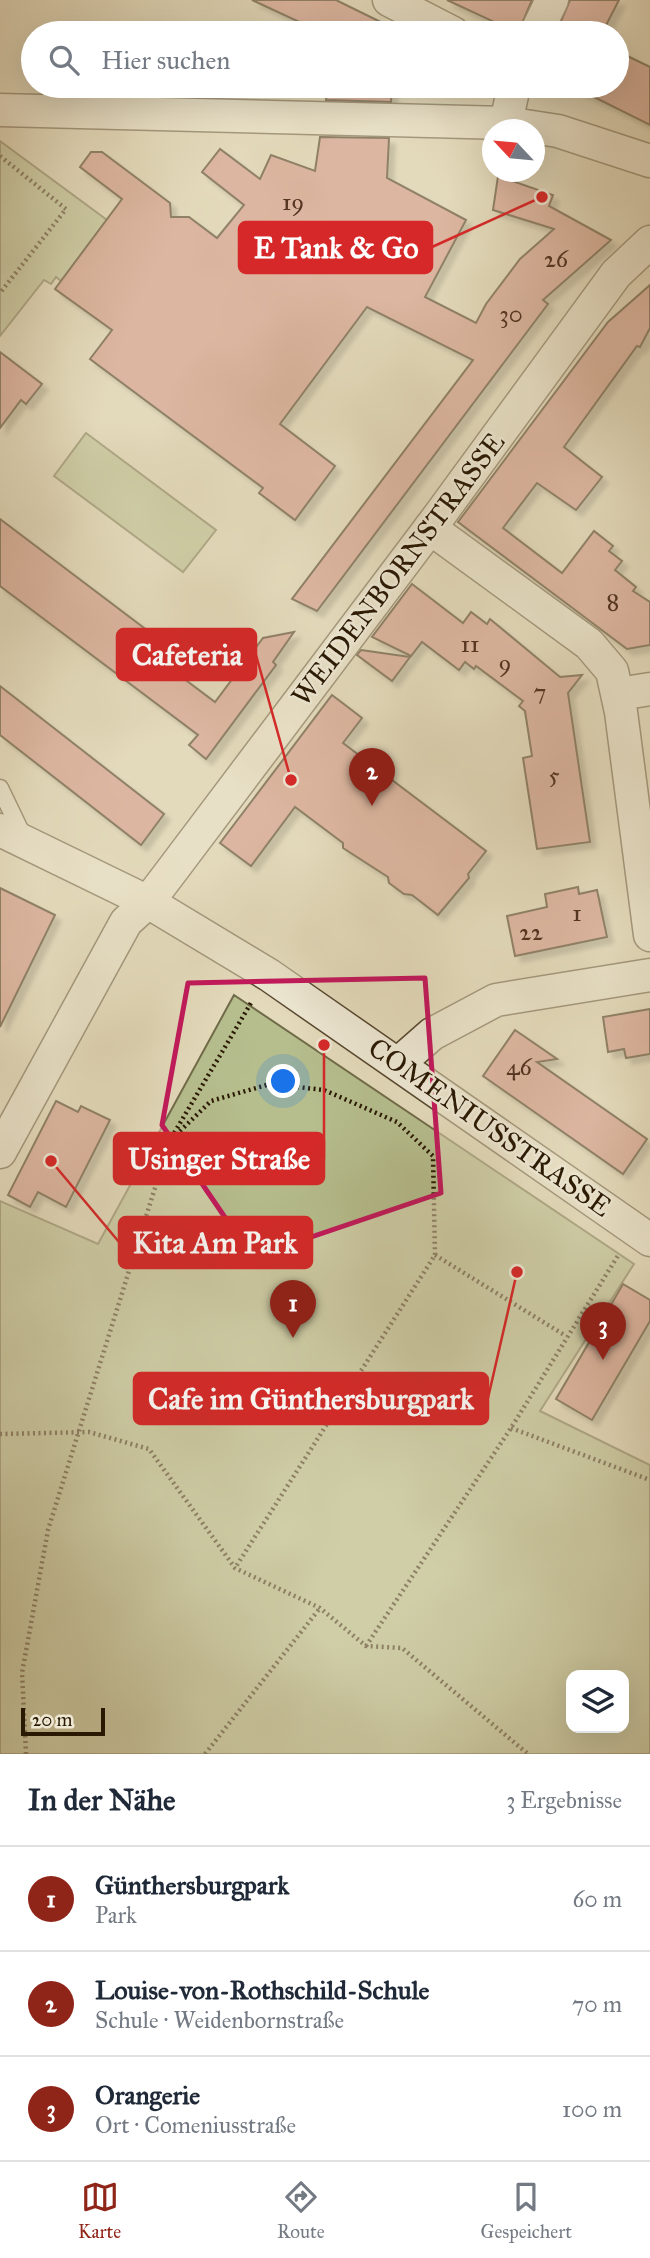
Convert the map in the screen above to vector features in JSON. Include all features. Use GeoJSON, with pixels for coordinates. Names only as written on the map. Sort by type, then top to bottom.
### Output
{"type":"FeatureCollection","features":[{"type":"Feature","properties":{"kind":"street"},"geometry":{"type":"LineString","coordinates":[[389,0],[430,21]]}},
{"type":"Feature","properties":{"kind":"street"},"geometry":{"type":"LineString","coordinates":[[542,21],[552,0]]}},
{"type":"Feature","properties":{"kind":"street"},"geometry":{"type":"LineString","coordinates":[[507,119],[511,98]]}},
{"type":"Feature","properties":{"kind":"street"},"geometry":{"type":"LineString","coordinates":[[0,110],[482,122]]}},
{"type":"Feature","properties":{"kind":"street"},"geometry":{"type":"LineString","coordinates":[[545,129],[650,161]]}},
{"type":"Feature","properties":{"kind":"street","name":"WEIDENBORNSTRASSE"},"geometry":{"type":"LineString","coordinates":[[0,1152],[126,922],[148,902],[430,528],[616,274],[650,242]]}},
{"type":"Feature","properties":{"kind":"street"},"geometry":{"type":"LineString","coordinates":[[430,528],[589,644],[612,671],[618,694],[650,935]]}},
{"type":"Feature","properties":{"kind":"street"},"geometry":{"type":"LineString","coordinates":[[618,694],[650,689]]}},
{"type":"Feature","properties":{"kind":"street","name":"COMENIUSSTRASSE"},"geometry":{"type":"LineString","coordinates":[[13,836],[148,902],[269,975],[650,1240]]}},
{"type":"Feature","properties":{"kind":"street"},"geometry":{"type":"LineString","coordinates":[[399,1063],[432,1034],[496,1000],[650,975]]}},
{"type":"Feature","properties":{"kind":"lane"},"geometry":{"type":"LineString","coordinates":[[0,788],[13,836]]}},
{"type":"Feature","properties":{"kind":"path"},"geometry":{"type":"LineString","coordinates":[[0,156],[66,209],[0,293]]}},
{"type":"Feature","properties":{"kind":"path"},"geometry":{"type":"LineString","coordinates":[[26,1754],[22,1673],[48,1530],[81,1433],[170,1140],[251,1003]]}},
{"type":"Feature","properties":{"kind":"path"},"geometry":{"type":"LineString","coordinates":[[170,1140],[211,1101],[270,1083],[324,1090],[397,1122],[433,1156],[435,1255],[234,1568]]}},
{"type":"Feature","properties":{"kind":"path"},"geometry":{"type":"LineString","coordinates":[[366,1646],[510,1428],[620,1253]]}},
{"type":"Feature","properties":{"kind":"path"},"geometry":{"type":"LineString","coordinates":[[435,1255],[566,1336]]}},
{"type":"Feature","properties":{"kind":"path"},"geometry":{"type":"LineString","coordinates":[[510,1428],[650,1480]]}},
{"type":"Feature","properties":{"kind":"path"},"geometry":{"type":"LineString","coordinates":[[0,1434],[89,1432],[149,1449],[234,1568],[320,1608],[366,1646],[402,1648],[528,1754]]}},
{"type":"Feature","properties":{"kind":"path"},"geometry":{"type":"LineString","coordinates":[[205,1754],[320,1608]]}},
{"type":"Feature","properties":{"kind":"highlighted area"},"geometry":{"type":"Polygon","coordinates":[[[425,978],[441,1193],[252,1257],[162,1125],[188,983],[425,978]]]}},
{"type":"Feature","properties":{"kind":"green space"},"geometry":{"type":"Polygon","coordinates":[[[0,141],[107,220],[61,281],[56,277],[51,284],[44,280],[0,336],[0,141]]]}},
{"type":"Feature","properties":{"kind":"green space"},"geometry":{"type":"Polygon","coordinates":[[[86,433],[216,530],[183,572],[54,476],[86,433]]]}},
{"type":"Feature","properties":{"kind":"green space"},"geometry":{"type":"Polygon","coordinates":[[[234,995],[634,1264],[540,1411],[650,1465],[650,1754],[0,1754],[0,1201],[98,1244],[234,995]]]}},
{"type":"Feature","properties":{"kind":"building"},"geometry":{"type":"Polygon","coordinates":[[[252,0],[336,0],[379,21],[297,21],[252,0]]]}},
{"type":"Feature","properties":{"kind":"building"},"geometry":{"type":"Polygon","coordinates":[[[447,0],[532,0],[523,21],[492,21],[447,0]]]}},
{"type":"Feature","properties":{"kind":"building"},"geometry":{"type":"Polygon","coordinates":[[[570,0],[619,0],[608,21],[561,21],[570,0]]]}},
{"type":"Feature","properties":{"kind":"building"},"geometry":{"type":"Polygon","coordinates":[[[629,57],[650,67],[650,125],[596,98],[629,98],[629,57]]]}},
{"type":"Feature","properties":{"kind":"building"},"geometry":{"type":"Polygon","coordinates":[[[326,98],[391,98],[391,102],[326,98]]]}},
{"type":"Feature","properties":{"kind":"building"},"geometry":{"type":"Polygon","coordinates":[[[320,137],[389,138],[387,178],[466,220],[425,297],[476,323],[486,304],[520,259],[554,229],[493,210],[497,182],[515,182],[553,195],[549,206],[611,240],[543,300],[548,304],[317,611],[292,599],[473,360],[367,307],[280,424],[335,466],[295,520],[259,493],[263,488],[90,359],[112,330],[55,289],[122,199],[80,167],[91,152],[102,152],[170,203],[171,217],[189,217],[217,238],[244,205],[202,172],[220,149],[260,179],[271,155],[315,171],[320,137]]]}},
{"type":"Feature","properties":{"kind":"building"},"geometry":{"type":"Polygon","coordinates":[[[650,285],[650,328],[640,347],[637,346],[564,447],[602,477],[576,510],[537,483],[503,528],[562,573],[594,531],[613,546],[609,551],[622,561],[615,570],[636,587],[633,591],[650,602],[650,645],[627,649],[458,522],[608,322],[650,285]]]}},
{"type":"Feature","properties":{"kind":"building"},"geometry":{"type":"Polygon","coordinates":[[[0,352],[42,384],[26,404],[21,400],[0,428],[0,352]]]}},
{"type":"Feature","properties":{"kind":"building"},"geometry":{"type":"Polygon","coordinates":[[[0,519],[189,662],[179,675],[215,702],[263,638],[294,632],[273,662],[276,665],[206,759],[189,745],[198,735],[0,586],[0,519]]]}},
{"type":"Feature","properties":{"kind":"building"},"geometry":{"type":"Polygon","coordinates":[[[412,584],[463,623],[471,612],[487,624],[490,619],[560,677],[582,675],[568,693],[590,842],[537,849],[523,758],[532,756],[525,711],[519,706],[523,701],[476,666],[474,669],[465,662],[459,670],[422,642],[411,656],[372,637],[412,584]]]}},
{"type":"Feature","properties":{"kind":"building"},"geometry":{"type":"Polygon","coordinates":[[[361,650],[410,657],[392,681],[357,655],[361,650]]]}},
{"type":"Feature","properties":{"kind":"building"},"geometry":{"type":"Polygon","coordinates":[[[0,686],[164,814],[141,845],[0,735],[0,686]]]}},
{"type":"Feature","properties":{"kind":"building"},"geometry":{"type":"Polygon","coordinates":[[[332,695],[362,718],[343,743],[486,851],[468,874],[469,878],[438,915],[412,895],[404,894],[389,883],[388,877],[343,848],[343,843],[295,807],[251,866],[220,843],[332,695]]]}},
{"type":"Feature","properties":{"kind":"building"},"geometry":{"type":"Polygon","coordinates":[[[578,887],[579,894],[597,890],[607,937],[515,956],[507,916],[547,907],[545,894],[578,887]]]}},
{"type":"Feature","properties":{"kind":"building"},"geometry":{"type":"Polygon","coordinates":[[[0,888],[55,915],[0,1027],[0,888]]]}},
{"type":"Feature","properties":{"kind":"building"},"geometry":{"type":"Polygon","coordinates":[[[650,1009],[650,1054],[626,1058],[624,1049],[608,1052],[603,1017],[650,1009]]]}},
{"type":"Feature","properties":{"kind":"building"},"geometry":{"type":"Polygon","coordinates":[[[515,1030],[557,1059],[537,1062],[647,1139],[623,1174],[483,1076],[515,1030]]]}},
{"type":"Feature","properties":{"kind":"building"},"geometry":{"type":"Polygon","coordinates":[[[56,1101],[78,1112],[81,1106],[110,1120],[66,1207],[38,1192],[30,1207],[8,1195],[56,1101]]]}},
{"type":"Feature","properties":{"kind":"building"},"geometry":{"type":"Polygon","coordinates":[[[623,1284],[650,1300],[650,1321],[592,1420],[556,1399],[623,1284]]]}},
{"type":"Feature","properties":{"kind":"place","name":"E Tank & Go"},"geometry":{"type":"Point","coordinates":[542,197]}},
{"type":"Feature","properties":{"kind":"place","name":"Cafeteria"},"geometry":{"type":"Point","coordinates":[291,780]}},
{"type":"Feature","properties":{"kind":"place","name":"Louise-von-Rothschild-Schule"},"geometry":{"type":"Point","coordinates":[372,806]}},
{"type":"Feature","properties":{"kind":"place","name":"Usinger Straße"},"geometry":{"type":"Point","coordinates":[324,1045]}},
{"type":"Feature","properties":{"kind":"place","name":"Kita Am Park"},"geometry":{"type":"Point","coordinates":[51,1161]}},
{"type":"Feature","properties":{"kind":"place","name":"Cafe im Günthersburgpark"},"geometry":{"type":"Point","coordinates":[517,1272]}},
{"type":"Feature","properties":{"kind":"place","name":"Günthersburgpark"},"geometry":{"type":"Point","coordinates":[293,1338]}},
{"type":"Feature","properties":{"kind":"place","name":"Orangerie"},"geometry":{"type":"Point","coordinates":[603,1360]}}]}
